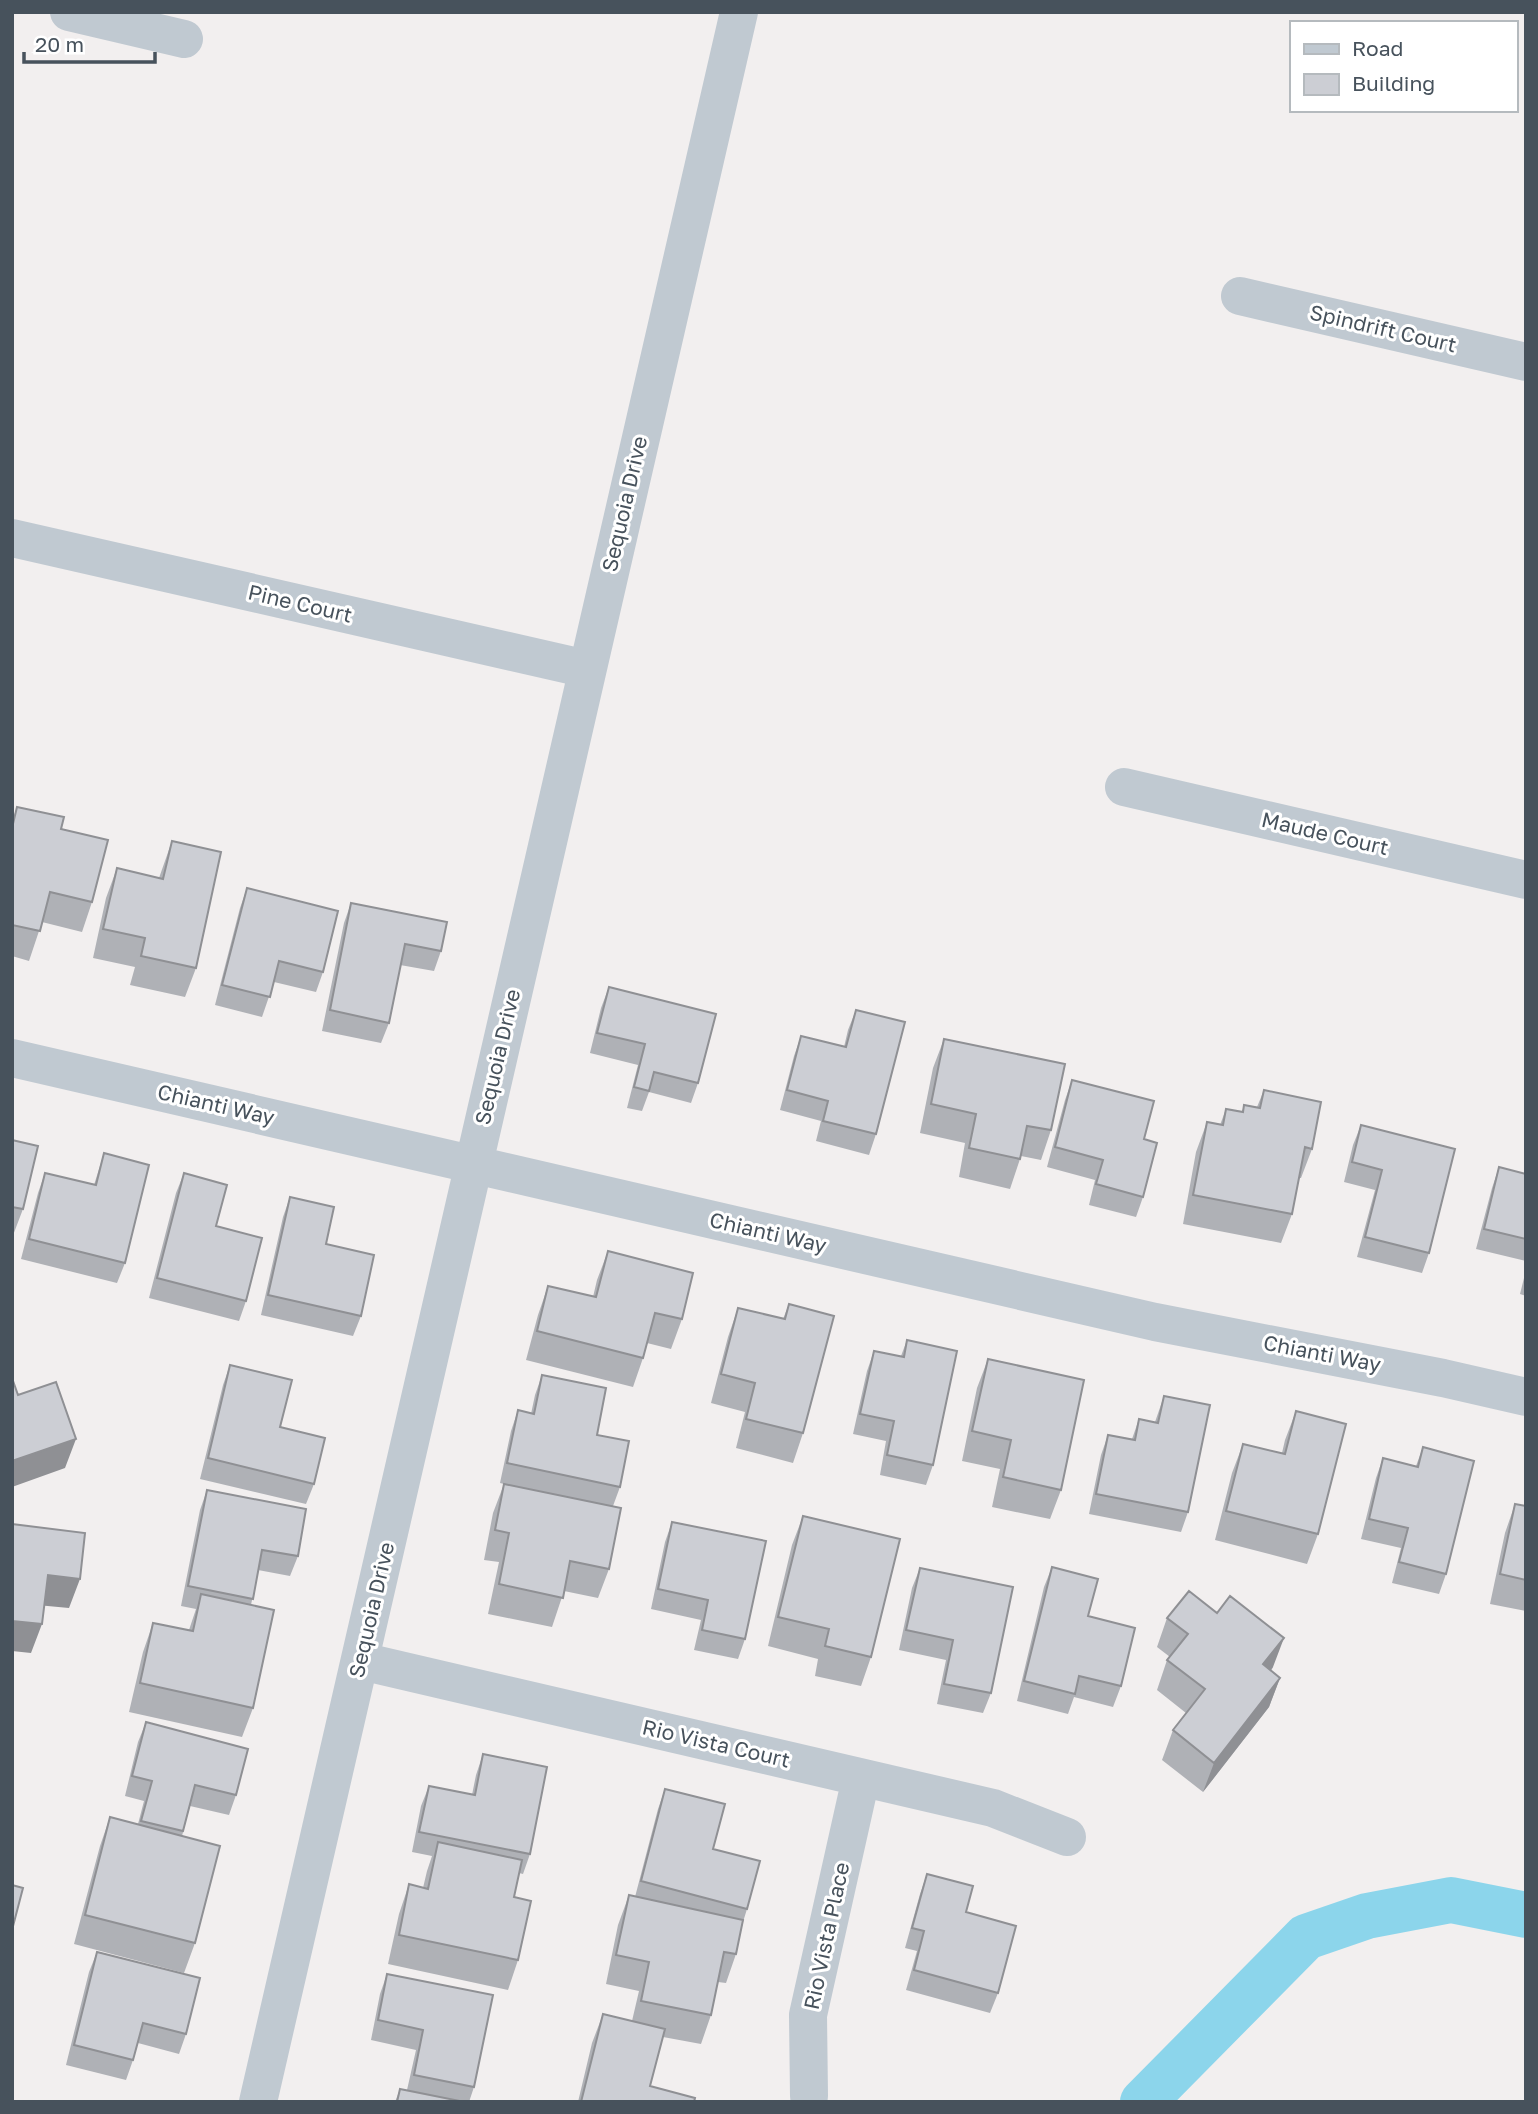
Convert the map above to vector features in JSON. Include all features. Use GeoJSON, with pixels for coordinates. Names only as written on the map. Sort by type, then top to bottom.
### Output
{"type":"FeatureCollection","features":[{"type":"Feature","properties":{"kind":"street"},"geometry":{"type":"LineString","coordinates":[[69,12],[184,39]]}},
{"type":"Feature","properties":{"kind":"street","name":"Sequoia Drive"},"geometry":{"type":"LineString","coordinates":[[258,2102],[739,12]]}},
{"type":"Feature","properties":{"kind":"street","name":"Spindrift Court"},"geometry":{"type":"LineString","coordinates":[[1240,296],[1526,362]]}},
{"type":"Feature","properties":{"kind":"street","name":"Pine Court"},"geometry":{"type":"LineString","coordinates":[[12,538],[587,669]]}},
{"type":"Feature","properties":{"kind":"street","name":"Maude Court"},"geometry":{"type":"LineString","coordinates":[[1124,787],[1526,880]]}},
{"type":"Feature","properties":{"kind":"street","name":"Chianti Way"},"geometry":{"type":"LineString","coordinates":[[12,1058],[1155,1322],[1443,1378],[1526,1397]]}},
{"type":"Feature","properties":{"kind":"street","name":"Rio Vista Court"},"geometry":{"type":"LineString","coordinates":[[361,1661],[993,1808],[1067,1837]]}},
{"type":"Feature","properties":{"kind":"street","name":"Rio Vista Place"},"geometry":{"type":"LineString","coordinates":[[809,2096],[808,2015],[861,1778]]}},
{"type":"Feature","properties":{"kind":"building"},"geometry":{"type":"Polygon","coordinates":[[[17,807],[64,817],[61,829],[108,840],[92,902],[50,892],[40,931],[12,925],[12,828],[17,807]]]}},
{"type":"Feature","properties":{"kind":"building"},"geometry":{"type":"Polygon","coordinates":[[[172,841],[221,852],[196,968],[141,956],[145,938],[103,929],[117,868],[163,879],[172,841]]]}},
{"type":"Feature","properties":{"kind":"building"},"geometry":{"type":"Polygon","coordinates":[[[247,888],[338,911],[323,972],[279,961],[270,997],[222,985],[247,888]]]}},
{"type":"Feature","properties":{"kind":"building"},"geometry":{"type":"Polygon","coordinates":[[[351,903],[447,922],[441,951],[405,944],[389,1023],[330,1010],[351,903]]]}},
{"type":"Feature","properties":{"kind":"building"},"geometry":{"type":"Polygon","coordinates":[[[609,987],[716,1014],[698,1083],[654,1072],[649,1091],[634,1087],[645,1044],[597,1033],[609,987]]]}},
{"type":"Feature","properties":{"kind":"building"},"geometry":{"type":"Polygon","coordinates":[[[856,1010],[905,1022],[876,1134],[823,1121],[828,1101],[787,1090],[801,1036],[846,1047],[856,1010]]]}},
{"type":"Feature","properties":{"kind":"building"},"geometry":{"type":"Polygon","coordinates":[[[944,1039],[1065,1064],[1051,1130],[1027,1126],[1020,1159],[969,1148],[976,1114],[931,1104],[944,1039]]]}},
{"type":"Feature","properties":{"kind":"building"},"geometry":{"type":"Polygon","coordinates":[[[1072,1080],[1154,1101],[1144,1139],[1157,1143],[1143,1197],[1096,1184],[1103,1160],[1055,1147],[1072,1080]]]}},
{"type":"Feature","properties":{"kind":"building"},"geometry":{"type":"Polygon","coordinates":[[[1264,1090],[1321,1102],[1312,1149],[1305,1147],[1292,1214],[1193,1195],[1207,1122],[1223,1125],[1226,1109],[1243,1112],[1244,1105],[1260,1108],[1264,1090]]]}},
{"type":"Feature","properties":{"kind":"building"},"geometry":{"type":"Polygon","coordinates":[[[1361,1125],[1455,1149],[1429,1253],[1365,1237],[1382,1170],[1352,1162],[1361,1125]]]}},
{"type":"Feature","properties":{"kind":"building"},"geometry":{"type":"Polygon","coordinates":[[[12,1140],[38,1146],[23,1209],[12,1207],[12,1140]]]}},
{"type":"Feature","properties":{"kind":"building"},"geometry":{"type":"Polygon","coordinates":[[[104,1153],[149,1165],[125,1263],[29,1239],[45,1173],[96,1185],[104,1153]]]}},
{"type":"Feature","properties":{"kind":"building"},"geometry":{"type":"Polygon","coordinates":[[[1499,1167],[1526,1174],[1526,1239],[1484,1229],[1499,1167]]]}},
{"type":"Feature","properties":{"kind":"building"},"geometry":{"type":"Polygon","coordinates":[[[184,1173],[227,1185],[216,1226],[262,1238],[246,1301],[157,1278],[184,1173]]]}},
{"type":"Feature","properties":{"kind":"building"},"geometry":{"type":"Polygon","coordinates":[[[290,1197],[334,1207],[326,1244],[374,1255],[361,1316],[268,1295],[290,1197]]]}},
{"type":"Feature","properties":{"kind":"building"},"geometry":{"type":"Polygon","coordinates":[[[608,1251],[693,1273],[682,1319],[655,1313],[643,1358],[537,1331],[548,1286],[596,1297],[608,1251]]]}},
{"type":"Feature","properties":{"kind":"building"},"geometry":{"type":"Polygon","coordinates":[[[789,1304],[834,1316],[803,1433],[746,1419],[755,1383],[721,1374],[738,1308],[785,1319],[789,1304]]]}},
{"type":"Feature","properties":{"kind":"building"},"geometry":{"type":"Polygon","coordinates":[[[907,1340],[957,1351],[933,1465],[887,1455],[894,1421],[860,1414],[874,1351],[904,1357],[907,1340]]]}},
{"type":"Feature","properties":{"kind":"building"},"geometry":{"type":"Polygon","coordinates":[[[988,1359],[1084,1380],[1061,1490],[1003,1477],[1011,1440],[972,1431],[988,1359]]]}},
{"type":"Feature","properties":{"kind":"building"},"geometry":{"type":"Polygon","coordinates":[[[230,1365],[292,1380],[280,1427],[325,1438],[314,1484],[208,1458],[230,1365]]]}},
{"type":"Feature","properties":{"kind":"building"},"geometry":{"type":"Polygon","coordinates":[[[542,1375],[606,1388],[597,1435],[629,1441],[620,1487],[507,1463],[518,1410],[534,1414],[542,1375]]]}},
{"type":"Feature","properties":{"kind":"building"},"geometry":{"type":"Polygon","coordinates":[[[12,1378],[18,1395],[56,1382],[76,1439],[12,1461],[12,1378]]]}},
{"type":"Feature","properties":{"kind":"building"},"geometry":{"type":"Polygon","coordinates":[[[1164,1396],[1210,1405],[1188,1512],[1096,1494],[1108,1435],[1135,1440],[1139,1419],[1158,1423],[1164,1396]]]}},
{"type":"Feature","properties":{"kind":"building"},"geometry":{"type":"Polygon","coordinates":[[[1296,1411],[1346,1424],[1318,1534],[1226,1511],[1243,1444],[1285,1454],[1296,1411]]]}},
{"type":"Feature","properties":{"kind":"building"},"geometry":{"type":"Polygon","coordinates":[[[1423,1447],[1474,1461],[1446,1574],[1399,1562],[1408,1528],[1369,1519],[1383,1458],[1418,1467],[1423,1447]]]}},
{"type":"Feature","properties":{"kind":"building"},"geometry":{"type":"Polygon","coordinates":[[[504,1484],[621,1508],[609,1569],[570,1561],[563,1598],[499,1584],[509,1533],[495,1530],[504,1484]]]}},
{"type":"Feature","properties":{"kind":"building"},"geometry":{"type":"Polygon","coordinates":[[[207,1490],[306,1509],[298,1556],[262,1550],[253,1599],[188,1586],[207,1490]]]}},
{"type":"Feature","properties":{"kind":"building"},"geometry":{"type":"Polygon","coordinates":[[[1515,1504],[1526,1506],[1526,1580],[1500,1574],[1515,1504]]]}},
{"type":"Feature","properties":{"kind":"building"},"geometry":{"type":"Polygon","coordinates":[[[803,1516],[900,1539],[871,1657],[825,1646],[829,1629],[778,1617],[803,1516]]]}},
{"type":"Feature","properties":{"kind":"building"},"geometry":{"type":"Polygon","coordinates":[[[672,1522],[766,1541],[745,1639],[702,1630],[708,1600],[658,1589],[672,1522]]]}},
{"type":"Feature","properties":{"kind":"building"},"geometry":{"type":"Polygon","coordinates":[[[12,1524],[85,1533],[80,1579],[48,1575],[42,1624],[12,1621],[12,1524]]]}},
{"type":"Feature","properties":{"kind":"building"},"geometry":{"type":"Polygon","coordinates":[[[1052,1567],[1098,1579],[1088,1616],[1135,1628],[1121,1686],[1079,1676],[1075,1694],[1024,1681],[1052,1567]]]}},
{"type":"Feature","properties":{"kind":"building"},"geometry":{"type":"Polygon","coordinates":[[[920,1568],[1013,1587],[991,1693],[944,1684],[953,1640],[906,1630],[920,1568]]]}},
{"type":"Feature","properties":{"kind":"building"},"geometry":{"type":"Polygon","coordinates":[[[1189,1591],[1217,1613],[1230,1596],[1284,1638],[1263,1664],[1280,1678],[1214,1763],[1173,1730],[1205,1689],[1167,1660],[1188,1634],[1167,1618],[1189,1591]]]}},
{"type":"Feature","properties":{"kind":"building"},"geometry":{"type":"Polygon","coordinates":[[[201,1594],[274,1610],[253,1708],[140,1683],[153,1623],[193,1631],[201,1594]]]}},
{"type":"Feature","properties":{"kind":"building"},"geometry":{"type":"Polygon","coordinates":[[[146,1722],[248,1749],[236,1795],[195,1785],[183,1831],[141,1821],[152,1781],[132,1776],[146,1722]]]}},
{"type":"Feature","properties":{"kind":"building"},"geometry":{"type":"Polygon","coordinates":[[[483,1754],[547,1767],[530,1854],[419,1832],[429,1786],[475,1795],[483,1754]]]}},
{"type":"Feature","properties":{"kind":"building"},"geometry":{"type":"Polygon","coordinates":[[[665,1789],[725,1804],[713,1849],[760,1861],[747,1909],[641,1881],[665,1789]]]}},
{"type":"Feature","properties":{"kind":"building"},"geometry":{"type":"Polygon","coordinates":[[[110,1817],[220,1846],[195,1943],[85,1915],[110,1817]]]}},
{"type":"Feature","properties":{"kind":"building"},"geometry":{"type":"Polygon","coordinates":[[[438,1842],[522,1860],[514,1897],[531,1901],[518,1960],[399,1935],[409,1884],[428,1889],[438,1842]]]}},
{"type":"Feature","properties":{"kind":"building"},"geometry":{"type":"Polygon","coordinates":[[[927,1874],[973,1886],[966,1912],[1016,1926],[998,1993],[914,1970],[924,1931],[912,1928],[927,1874]]]}},
{"type":"Feature","properties":{"kind":"building"},"geometry":{"type":"Polygon","coordinates":[[[12,1885],[23,1888],[12,1930],[12,1885]]]}},
{"type":"Feature","properties":{"kind":"building"},"geometry":{"type":"Polygon","coordinates":[[[629,1895],[743,1920],[736,1954],[724,1952],[711,2015],[641,2001],[649,1962],[616,1955],[629,1895]]]}},
{"type":"Feature","properties":{"kind":"building"},"geometry":{"type":"Polygon","coordinates":[[[97,1952],[200,1978],[186,2034],[143,2023],[133,2060],[74,2045],[97,1952]]]}},
{"type":"Feature","properties":{"kind":"building"},"geometry":{"type":"Polygon","coordinates":[[[387,1974],[493,1995],[474,2087],[414,2075],[423,2030],[378,2020],[387,1974]]]}},
{"type":"Feature","properties":{"kind":"building"},"geometry":{"type":"Polygon","coordinates":[[[603,2014],[665,2029],[650,2086],[695,2098],[694,2102],[581,2102],[603,2014]]]}},
{"type":"Feature","properties":{"kind":"building"},"geometry":{"type":"Polygon","coordinates":[[[400,2089],[460,2101],[460,2102],[397,2102],[400,2089]]]}},
{"type":"Feature","properties":{"kind":"waterway"},"geometry":{"type":"LineString","coordinates":[[1143,2102],[1306,1937],[1367,1916],[1451,1900],[1526,1915]]}}]}
